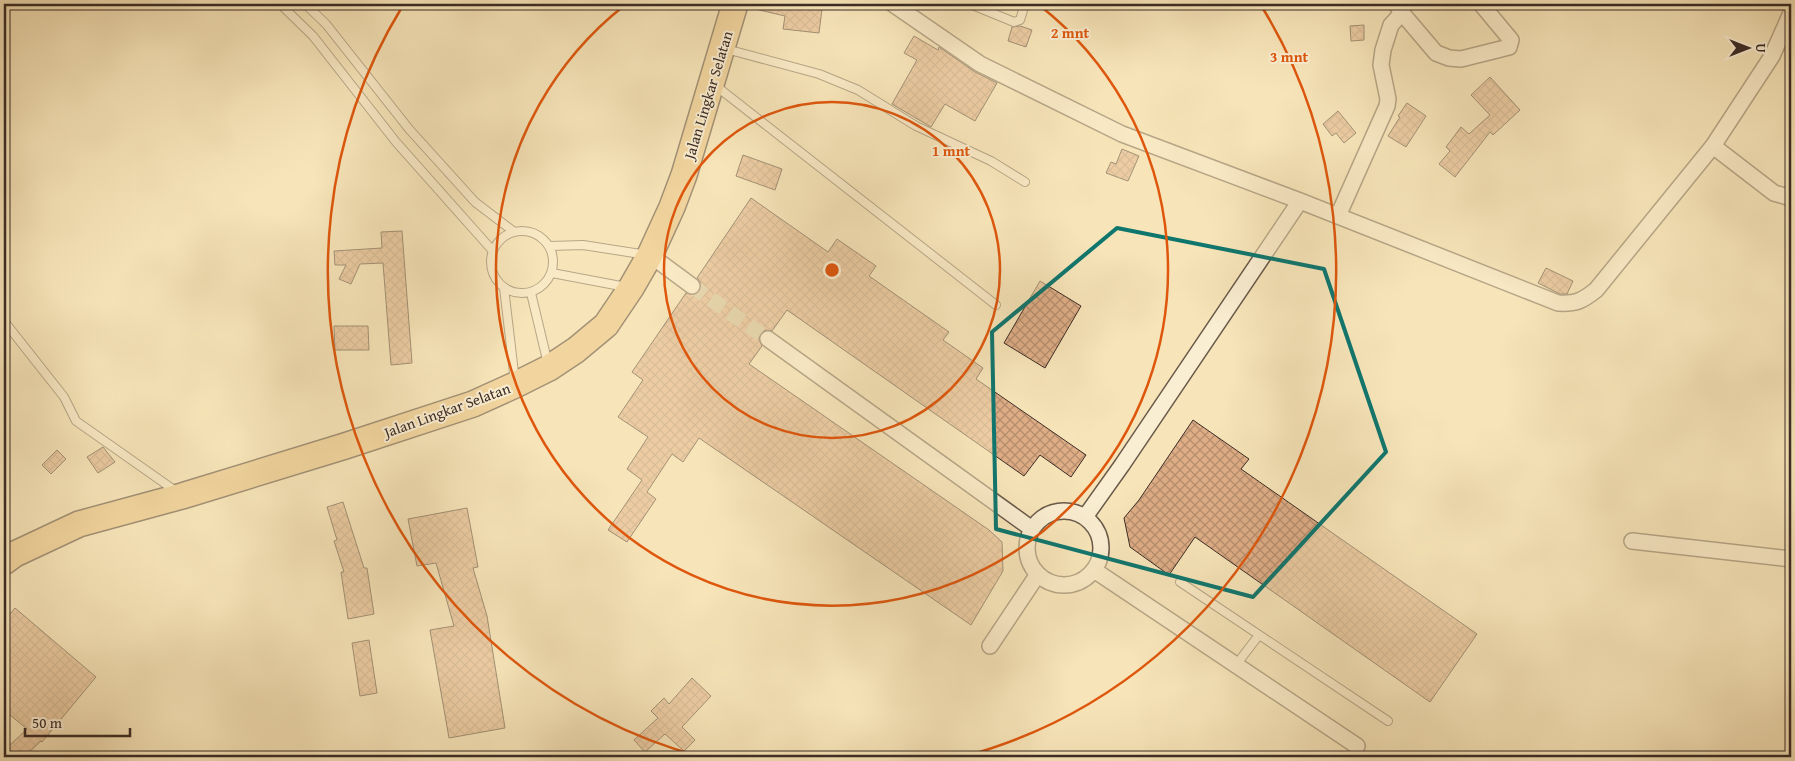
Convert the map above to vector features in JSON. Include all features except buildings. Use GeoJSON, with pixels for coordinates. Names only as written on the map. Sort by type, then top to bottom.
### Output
{"type":"FeatureCollection","features":[{"type":"Feature","properties":{"kind":"highway","name":"Jalan Lingkar Selatan"},"geometry":{"type":"LineString","coordinates":[[4,562],[14,554],[79,524],[182,496],[473,404],[549,368],[576,350],[606,325],[650,255],[684,175],[710,81],[735,4]]}},
{"type":"Feature","properties":{"kind":"street"},"geometry":{"type":"LineString","coordinates":[[893,4],[980,64],[1122,134],[1300,201],[1558,303],[1574,304],[1596,290],[1713,146],[1772,56],[1791,13]]}},
{"type":"Feature","properties":{"kind":"street"},"geometry":{"type":"LineString","coordinates":[[1338,216],[1388,106],[1382,65],[1383,50],[1399,8],[1436,53],[1448,58],[1461,59],[1509,47],[1511,40],[1481,4]]}},
{"type":"Feature","properties":{"kind":"street"},"geometry":{"type":"LineString","coordinates":[[1713,146],[1774,193],[1791,198]]}},
{"type":"Feature","properties":{"kind":"street"},"geometry":{"type":"LineString","coordinates":[[1085,517],[1300,201]]}},
{"type":"Feature","properties":{"kind":"street"},"geometry":{"type":"LineString","coordinates":[[650,255],[692,286]]}},
{"type":"Feature","properties":{"kind":"street"},"geometry":{"type":"LineString","coordinates":[[768,339],[1032,529]]}},
{"type":"Feature","properties":{"kind":"street"},"geometry":{"type":"LineString","coordinates":[[1060,511],[1073,512],[1085,517],[1094,525],[1100,537],[1101,554],[1094,570],[1084,580],[1071,584],[1054,583],[1038,574],[1029,560],[1028,544],[1032,529],[1047,515],[1060,511]]}},
{"type":"Feature","properties":{"kind":"street"},"geometry":{"type":"LineString","coordinates":[[1632,541],[1791,559]]}},
{"type":"Feature","properties":{"kind":"street"},"geometry":{"type":"LineString","coordinates":[[1094,570],[1357,746]]}},
{"type":"Feature","properties":{"kind":"street"},"geometry":{"type":"LineString","coordinates":[[990,646],[1038,574]]}},
{"type":"Feature","properties":{"kind":"lane"},"geometry":{"type":"LineString","coordinates":[[280,4],[313,36],[396,142],[492,250]]}},
{"type":"Feature","properties":{"kind":"lane"},"geometry":{"type":"LineString","coordinates":[[305,4],[326,24],[409,129],[475,202],[513,231]]}},
{"type":"Feature","properties":{"kind":"lane"},"geometry":{"type":"LineString","coordinates":[[970,4],[1014,22],[1020,20],[1025,4]]}},
{"type":"Feature","properties":{"kind":"lane"},"geometry":{"type":"LineString","coordinates":[[722,48],[819,74],[858,90],[916,126],[991,161],[1025,182]]}},
{"type":"Feature","properties":{"kind":"lane"},"geometry":{"type":"LineString","coordinates":[[710,81],[996,305]]}},
{"type":"Feature","properties":{"kind":"lane"},"geometry":{"type":"LineString","coordinates":[[527,230],[540,235],[550,246],[554,259],[552,274],[544,285],[532,293],[517,294],[504,288],[494,278],[490,264],[492,250],[500,238],[513,231],[527,230]]}},
{"type":"Feature","properties":{"kind":"lane"},"geometry":{"type":"LineString","coordinates":[[550,246],[583,245],[650,255]]}},
{"type":"Feature","properties":{"kind":"lane"},"geometry":{"type":"LineString","coordinates":[[552,274],[631,288]]}},
{"type":"Feature","properties":{"kind":"lane"},"geometry":{"type":"LineString","coordinates":[[504,288],[515,385]]}},
{"type":"Feature","properties":{"kind":"lane"},"geometry":{"type":"LineString","coordinates":[[532,293],[549,368]]}},
{"type":"Feature","properties":{"kind":"lane"},"geometry":{"type":"LineString","coordinates":[[4,320],[64,396],[76,421],[182,496]]}},
{"type":"Feature","properties":{"kind":"lane"},"geometry":{"type":"LineString","coordinates":[[1180,582],[1388,722]]}},
{"type":"Feature","properties":{"kind":"lane"},"geometry":{"type":"LineString","coordinates":[[1236,665],[1259,635]]}},
{"type":"Feature","properties":{"kind":"highlighted area"},"geometry":{"type":"Polygon","coordinates":[[[1117,228],[1324,269],[1386,452],[1253,597],[996,529],[992,332],[1117,228]]]}},
{"type":"Feature","properties":{"kind":"tunnel"},"geometry":{"type":"LineString","coordinates":[[692,286],[768,339]]}}]}
